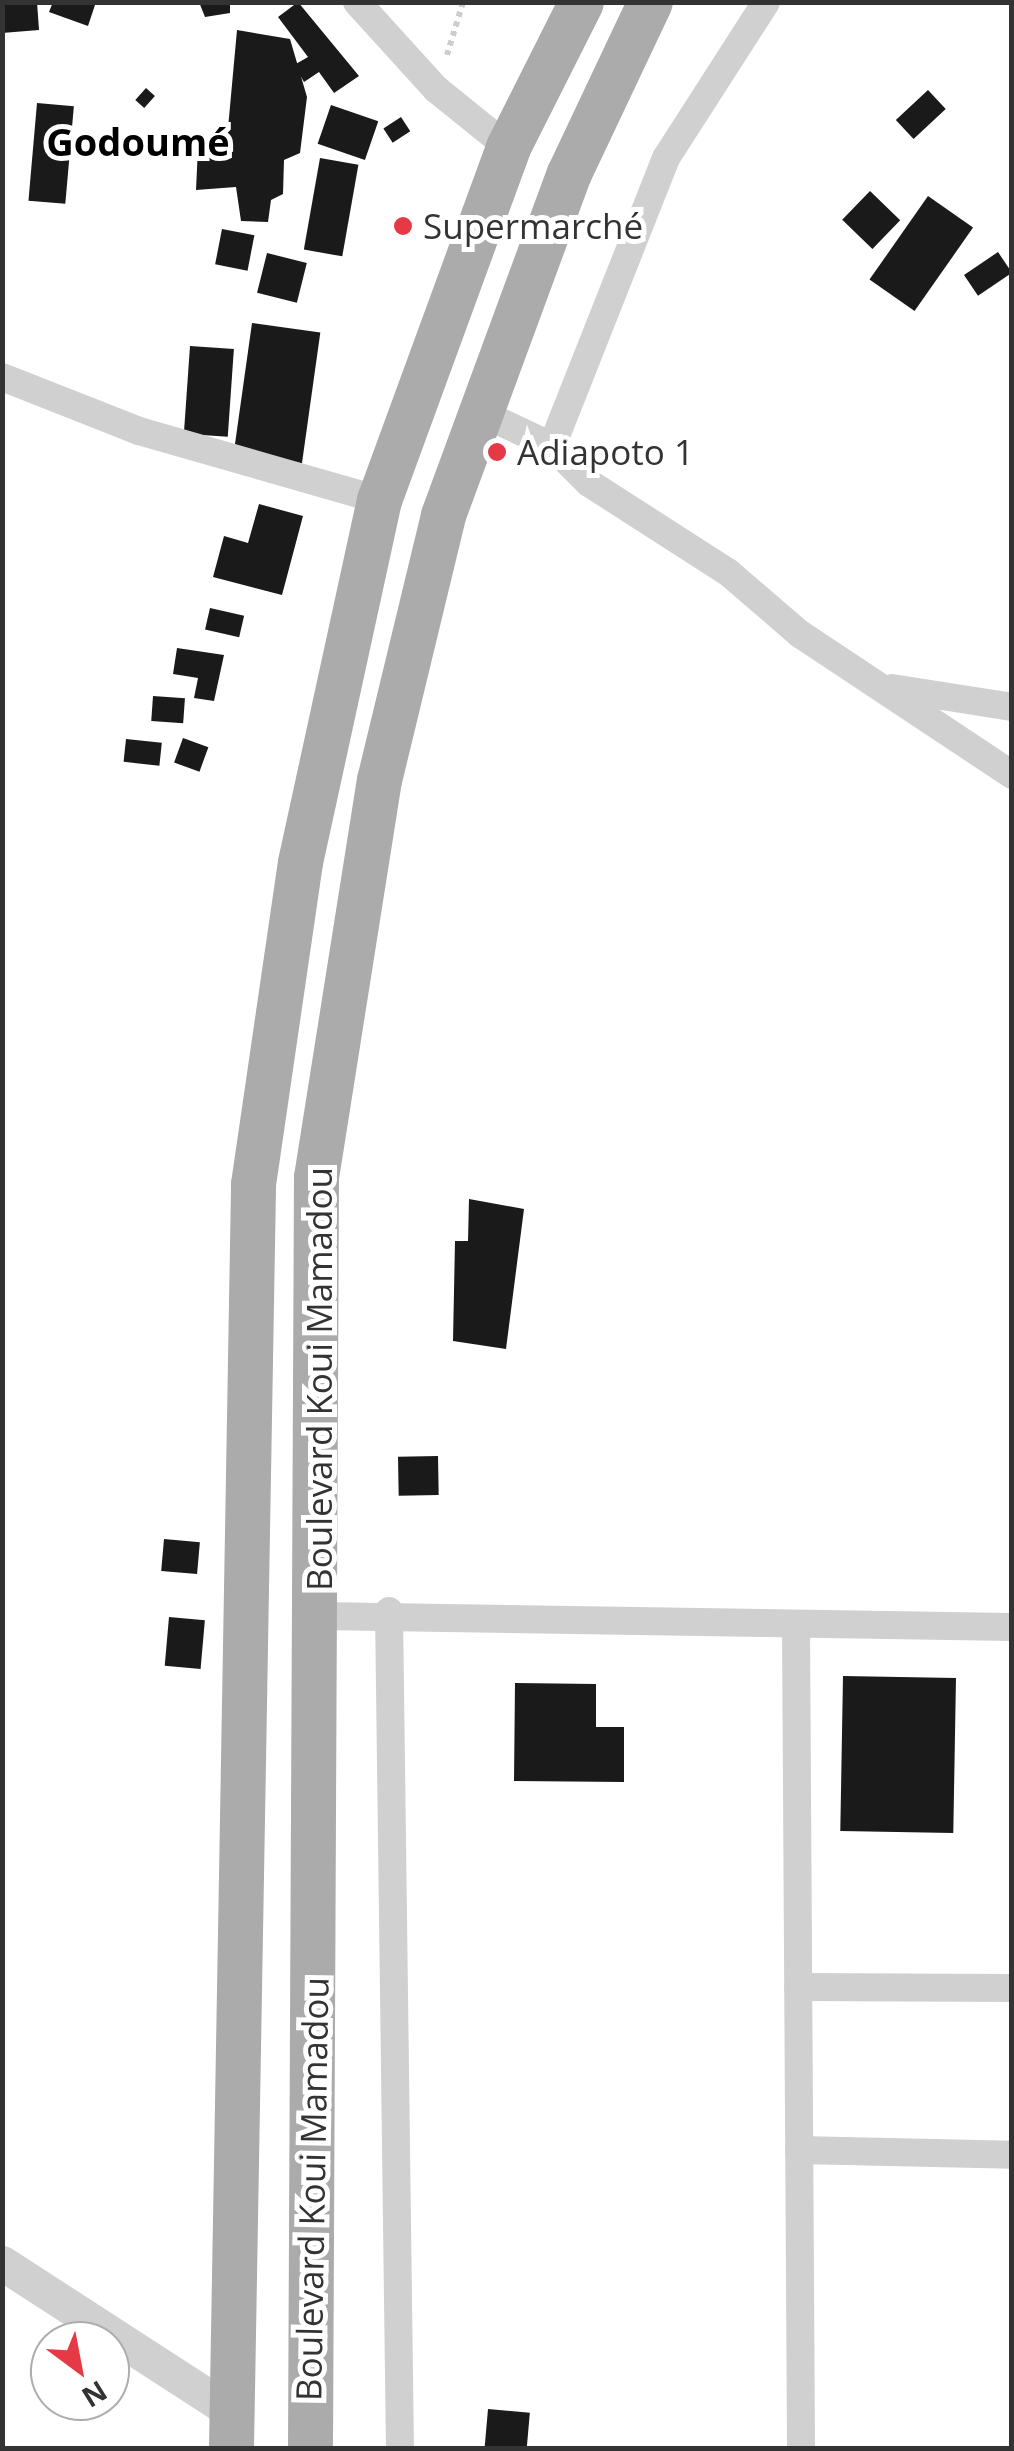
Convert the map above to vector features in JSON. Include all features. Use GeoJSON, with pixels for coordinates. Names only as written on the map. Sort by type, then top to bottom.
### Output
{"type":"FeatureCollection","features":[{"type":"Feature","properties":{"kind":"main road","name":"Boulevard Koui Mamadou"},"geometry":{"type":"LineString","coordinates":[[231,2430],[253,1184],[300,862],[379,500],[508,147],[581,2]]}},
{"type":"Feature","properties":{"kind":"main road","name":"Boulevard Koui Mamadou"},"geometry":{"type":"LineString","coordinates":[[310,2448],[318,1616],[316,1177],[379,780],[475,410],[568,174],[650,2]]}},
{"type":"Feature","properties":{"kind":"main road"},"geometry":{"type":"LineString","coordinates":[[508,147],[568,174]]}},
{"type":"Feature","properties":{"kind":"street"},"geometry":{"type":"LineString","coordinates":[[358,2],[436,89],[508,147]]}},
{"type":"Feature","properties":{"kind":"street"},"geometry":{"type":"LineString","coordinates":[[552,446],[666,158],[766,2]]}},
{"type":"Feature","properties":{"kind":"street"},"geometry":{"type":"LineString","coordinates":[[2,377],[138,431],[379,500]]}},
{"type":"Feature","properties":{"kind":"street"},"geometry":{"type":"LineString","coordinates":[[475,410],[552,446],[588,483],[1012,775]]}},
{"type":"Feature","properties":{"kind":"street"},"geometry":{"type":"LineString","coordinates":[[885,687],[1012,707]]}},
{"type":"Feature","properties":{"kind":"street"},"geometry":{"type":"LineString","coordinates":[[388,1611],[400,2448]]}},
{"type":"Feature","properties":{"kind":"street"},"geometry":{"type":"LineString","coordinates":[[318,1616],[388,1611],[796,1625],[1012,1627]]}},
{"type":"Feature","properties":{"kind":"street"},"geometry":{"type":"LineString","coordinates":[[796,1625],[801,2448]]}},
{"type":"Feature","properties":{"kind":"street"},"geometry":{"type":"LineString","coordinates":[[798,1987],[1012,1988]]}},
{"type":"Feature","properties":{"kind":"street"},"geometry":{"type":"LineString","coordinates":[[800,2150],[1012,2155]]}},
{"type":"Feature","properties":{"kind":"street"},"geometry":{"type":"LineString","coordinates":[[2,2263],[231,2430]]}},
{"type":"Feature","properties":{"kind":"path"},"geometry":{"type":"LineString","coordinates":[[436,89],[464,2]]}},
{"type":"Feature","properties":{"kind":"building"},"geometry":{"type":"Polygon","coordinates":[[[2,2],[37,2],[39,30],[2,33],[2,2]]]}},
{"type":"Feature","properties":{"kind":"building"},"geometry":{"type":"Polygon","coordinates":[[[53,2],[96,2],[88,26],[49,12],[53,2]]]}},
{"type":"Feature","properties":{"kind":"building"},"geometry":{"type":"Polygon","coordinates":[[[199,2],[230,2],[230,13],[205,17],[199,2]]]}},
{"type":"Feature","properties":{"kind":"building"},"geometry":{"type":"Polygon","coordinates":[[[298,2],[359,76],[334,93],[319,72],[304,82],[294,65],[308,57],[278,17],[298,2]]]}},
{"type":"Feature","properties":{"kind":"building"},"geometry":{"type":"Polygon","coordinates":[[[237,30],[290,39],[307,97],[300,153],[284,160],[283,194],[271,200],[268,222],[241,221],[236,187],[196,190],[198,147],[226,150],[237,30]]]}},
{"type":"Feature","properties":{"kind":"building"},"geometry":{"type":"Polygon","coordinates":[[[146,88],[155,96],[144,108],[135,100],[146,88]]]}},
{"type":"Feature","properties":{"kind":"building"},"geometry":{"type":"Polygon","coordinates":[[[928,90],[946,109],[914,139],[896,120],[928,90]]]}},
{"type":"Feature","properties":{"kind":"building"},"geometry":{"type":"Polygon","coordinates":[[[37,103],[74,106],[65,204],[28,201],[37,103]]]}},
{"type":"Feature","properties":{"kind":"building"},"geometry":{"type":"Polygon","coordinates":[[[331,105],[378,121],[365,160],[318,144],[331,105]]]}},
{"type":"Feature","properties":{"kind":"building"},"geometry":{"type":"Polygon","coordinates":[[[401,117],[410,131],[393,143],[383,128],[401,117]]]}},
{"type":"Feature","properties":{"kind":"building"},"geometry":{"type":"Polygon","coordinates":[[[320,158],[358,165],[342,256],[304,250],[320,158]]]}},
{"type":"Feature","properties":{"kind":"building"},"geometry":{"type":"Polygon","coordinates":[[[870,191],[900,220],[872,249],[842,220],[870,191]]]}},
{"type":"Feature","properties":{"kind":"building"},"geometry":{"type":"Polygon","coordinates":[[[928,196],[973,228],[915,311],[869,280],[928,196]]]}},
{"type":"Feature","properties":{"kind":"building"},"geometry":{"type":"Polygon","coordinates":[[[222,229],[254,235],[248,271],[215,264],[222,229]]]}},
{"type":"Feature","properties":{"kind":"building"},"geometry":{"type":"Polygon","coordinates":[[[998,252],[1012,273],[978,296],[964,275],[998,252]]]}},
{"type":"Feature","properties":{"kind":"building"},"geometry":{"type":"Polygon","coordinates":[[[267,253],[307,263],[297,303],[257,293],[267,253]]]}},
{"type":"Feature","properties":{"kind":"building"},"geometry":{"type":"Polygon","coordinates":[[[252,323],[320,333],[302,463],[234,454],[252,323]]]}},
{"type":"Feature","properties":{"kind":"building"},"geometry":{"type":"Polygon","coordinates":[[[190,346],[234,349],[228,437],[184,434],[190,346]]]}},
{"type":"Feature","properties":{"kind":"building"},"geometry":{"type":"Polygon","coordinates":[[[259,504],[303,516],[282,595],[213,577],[224,536],[248,543],[259,504]]]}},
{"type":"Feature","properties":{"kind":"building"},"geometry":{"type":"Polygon","coordinates":[[[210,608],[244,616],[239,637],[205,629],[210,608]]]}},
{"type":"Feature","properties":{"kind":"building"},"geometry":{"type":"Polygon","coordinates":[[[177,648],[224,655],[214,701],[194,698],[198,678],[173,674],[177,648]]]}},
{"type":"Feature","properties":{"kind":"building"},"geometry":{"type":"Polygon","coordinates":[[[153,696],[185,698],[183,723],[151,721],[153,696]]]}},
{"type":"Feature","properties":{"kind":"building"},"geometry":{"type":"Polygon","coordinates":[[[183,738],[208,747],[199,772],[174,762],[183,738]]]}},
{"type":"Feature","properties":{"kind":"building"},"geometry":{"type":"Polygon","coordinates":[[[126,739],[162,743],[159,766],[124,762],[126,739]]]}},
{"type":"Feature","properties":{"kind":"building"},"geometry":{"type":"Polygon","coordinates":[[[469,1199],[524,1209],[506,1349],[453,1341],[455,1241],[468,1241],[469,1199]]]}},
{"type":"Feature","properties":{"kind":"building"},"geometry":{"type":"Polygon","coordinates":[[[438,1456],[439,1495],[399,1496],[398,1457],[438,1456]]]}},
{"type":"Feature","properties":{"kind":"building"},"geometry":{"type":"Polygon","coordinates":[[[164,1539],[200,1542],[197,1574],[161,1571],[164,1539]]]}},
{"type":"Feature","properties":{"kind":"building"},"geometry":{"type":"Polygon","coordinates":[[[169,1617],[205,1620],[201,1669],[165,1666],[169,1617]]]}},
{"type":"Feature","properties":{"kind":"building"},"geometry":{"type":"Polygon","coordinates":[[[843,1676],[956,1678],[953,1833],[840,1831],[843,1676]]]}},
{"type":"Feature","properties":{"kind":"building"},"geometry":{"type":"Polygon","coordinates":[[[515,1683],[596,1684],[596,1727],[624,1727],[624,1782],[514,1781],[515,1683]]]}},
{"type":"Feature","properties":{"kind":"building"},"geometry":{"type":"Polygon","coordinates":[[[488,2409],[530,2413],[527,2448],[485,2448],[488,2409]]]}},
{"type":"Feature","properties":{"kind":"place","name":"Supermarché"},"geometry":{"type":"Point","coordinates":[403,226]}},
{"type":"Feature","properties":{"kind":"place","name":"Adiapoto 1"},"geometry":{"type":"Point","coordinates":[497,452]}},
{"type":"Feature","properties":{"kind":"district","name":"Godoumé"},"geometry":{"type":"Point","coordinates":[138,142]}}]}
